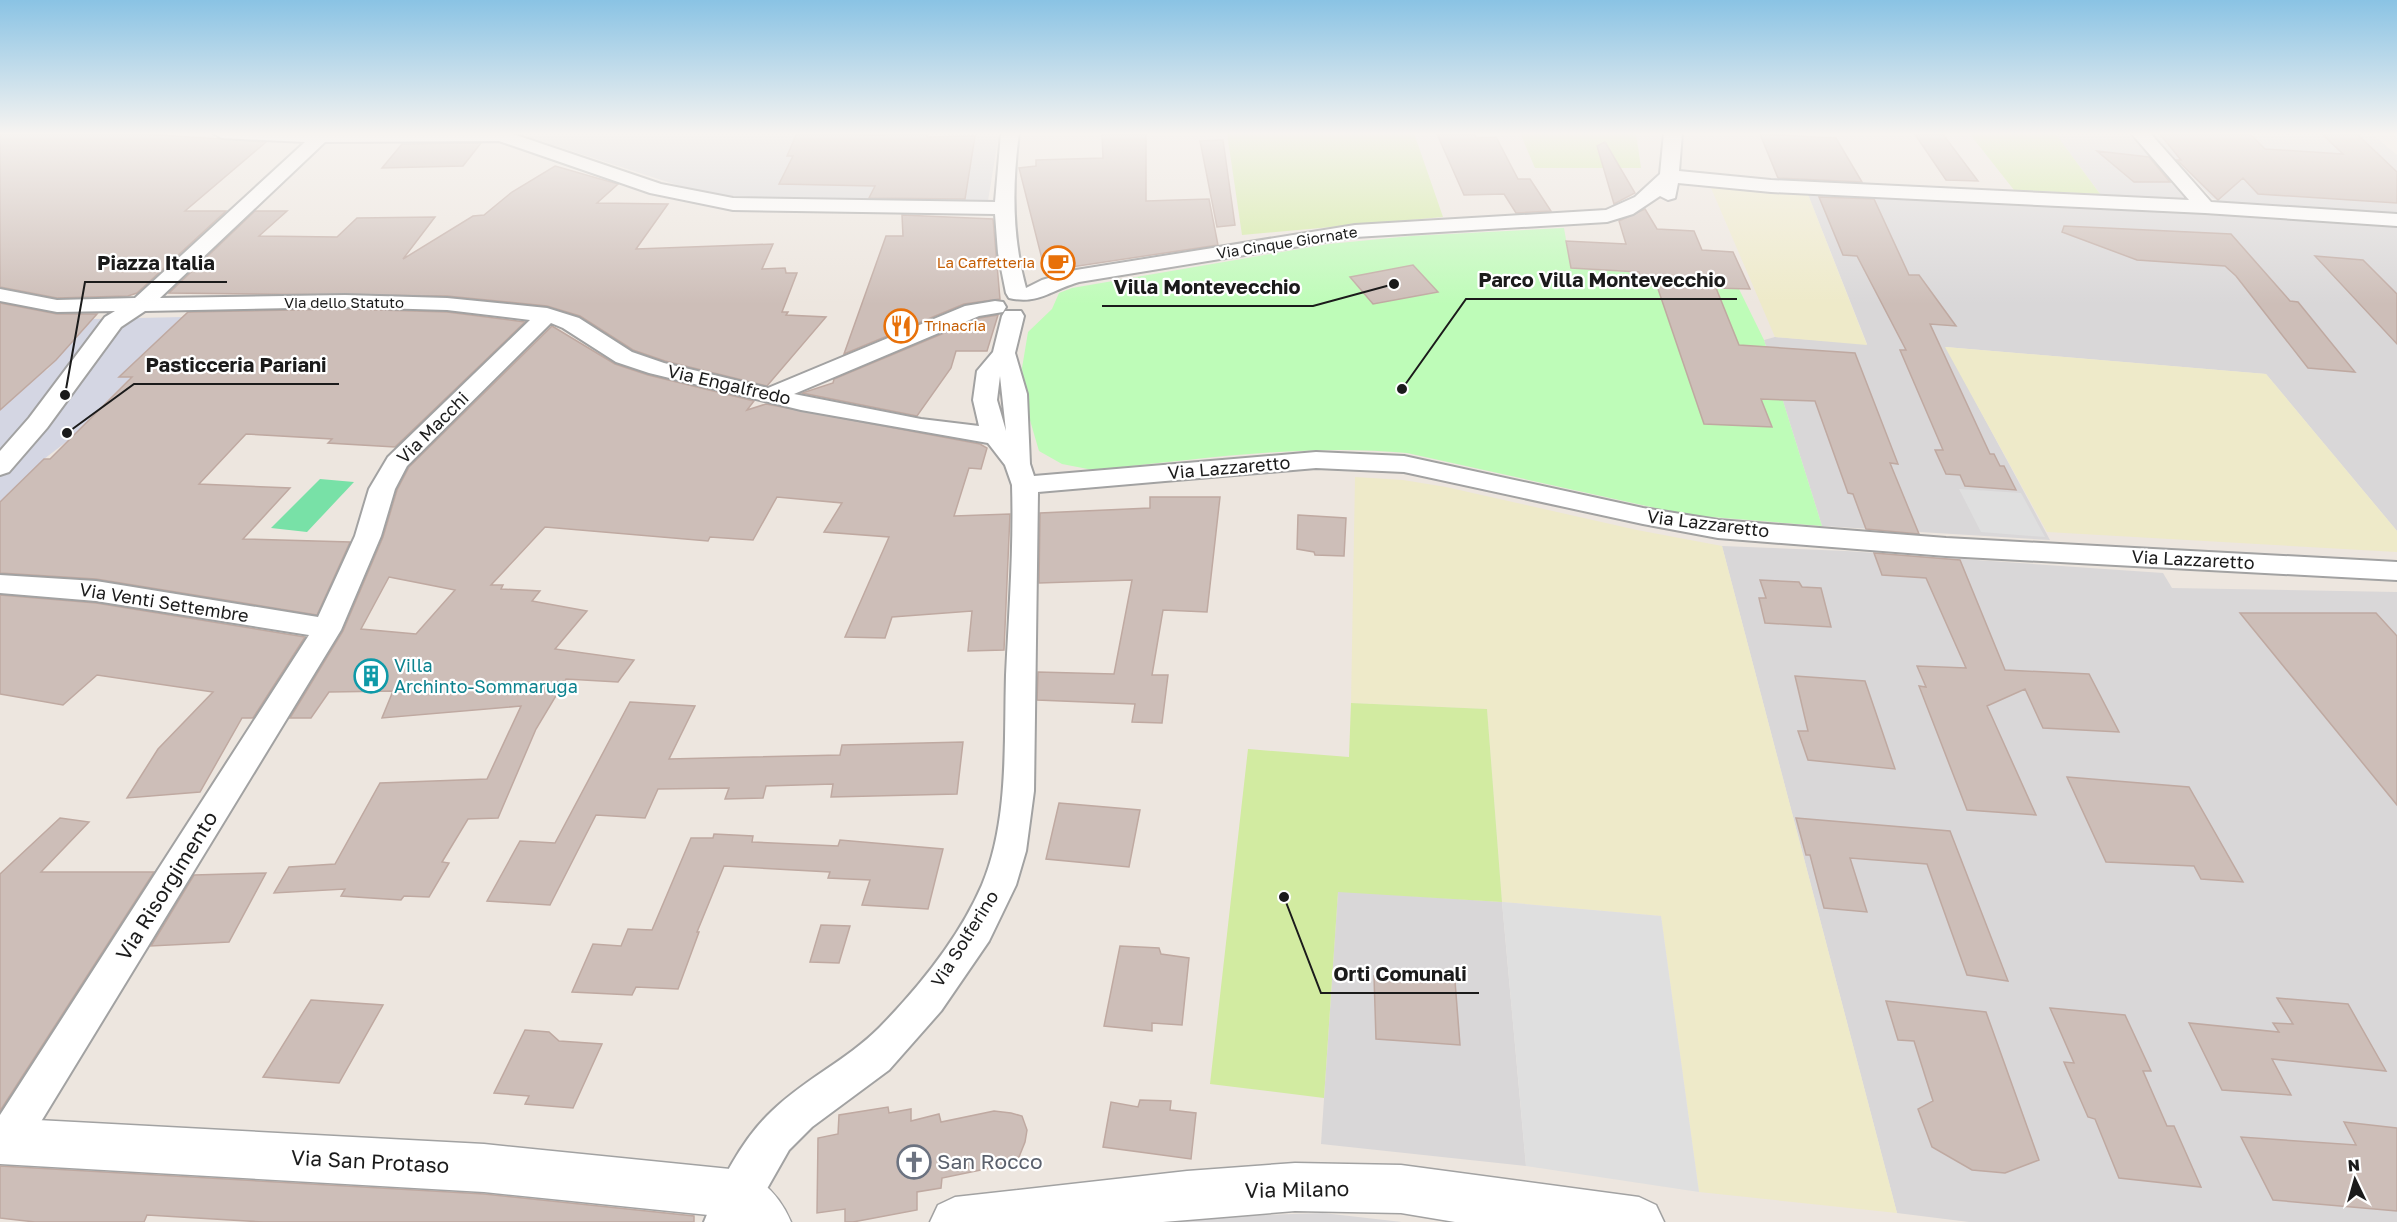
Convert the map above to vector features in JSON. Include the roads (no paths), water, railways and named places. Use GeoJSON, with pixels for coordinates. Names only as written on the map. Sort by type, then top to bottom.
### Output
{"type":"FeatureCollection","features":[{"type":"Feature","properties":{"kind":"street"},"geometry":{"type":"LineString","coordinates":[[0,467],[38,423],[113,321],[140,305],[264,190]]}},
{"type":"Feature","properties":{"kind":"street"},"geometry":{"type":"LineString","coordinates":[[662,190],[733,204],[1002,208]]}},
{"type":"Feature","properties":{"kind":"street"},"geometry":{"type":"LineString","coordinates":[[1004,190],[1002,208],[1009,267],[1023,294]]}},
{"type":"Feature","properties":{"kind":"street","name":"Via Cinque Giornate"},"geometry":{"type":"LineString","coordinates":[[1004,311],[1001,298],[1023,294],[1076,276],[1355,231],[1550,221],[1617,223],[1648,216],[1667,202],[1667,190]]}},
{"type":"Feature","properties":{"kind":"street"},"geometry":{"type":"LineString","coordinates":[[1854,190],[2205,207],[2397,220]]}},
{"type":"Feature","properties":{"kind":"street"},"geometry":{"type":"LineString","coordinates":[[2190,190],[2205,207]]}},
{"type":"Feature","properties":{"kind":"street","name":"Via dello Statuto"},"geometry":{"type":"LineString","coordinates":[[0,295],[57,306],[345,301],[447,304],[547,315]]}},
{"type":"Feature","properties":{"kind":"street"},"geometry":{"type":"LineString","coordinates":[[771,395],[974,311],[1004,311]]}},
{"type":"Feature","properties":{"kind":"street","name":"Via Solferino"},"geometry":{"type":"LineString","coordinates":[[744,1213],[775,1136],[825,1093],[874,1058],[911,1020],[975,929],[999,885],[1012,838],[1018,791],[1021,474],[1019,435],[1011,372],[1004,354],[1004,311]]}},
{"type":"Feature","properties":{"kind":"street","name":"Via Engalfredo"},"geometry":{"type":"LineString","coordinates":[[547,315],[571,323],[624,357],[657,368],[771,395],[921,426],[967,430],[997,438]]}},
{"type":"Feature","properties":{"kind":"street","name":"Via Macchi"},"geometry":{"type":"LineString","coordinates":[[327,630],[368,536],[382,489],[397,462],[547,315]]}},
{"type":"Feature","properties":{"kind":"street","name":"Via Solferino"},"geometry":{"type":"LineString","coordinates":[[1004,354],[989,371],[985,400],[997,438],[1021,474]]}},
{"type":"Feature","properties":{"kind":"street","name":"Via Engalfredo"},"geometry":{"type":"LineString","coordinates":[[921,426],[954,422],[1014,394]]}},
{"type":"Feature","properties":{"kind":"street","name":"Via Lazzaretto"},"geometry":{"type":"LineString","coordinates":[[1021,474],[1316,460],[1360,460],[1404,464],[1643,516],[1718,529],[1968,548],[2397,571]]}},
{"type":"Feature","properties":{"kind":"street","name":"Via Venti Settembre"},"geometry":{"type":"LineString","coordinates":[[0,584],[96,591],[308,624],[327,630]]}},
{"type":"Feature","properties":{"kind":"street","name":"Via Risorgimento"},"geometry":{"type":"LineString","coordinates":[[3,1142],[327,630]]}},
{"type":"Feature","properties":{"kind":"street","name":"Via San Protaso"},"geometry":{"type":"LineString","coordinates":[[3,1142],[484,1168],[744,1213]]}},
{"type":"Feature","properties":{"kind":"street","name":"Via Milano"},"geometry":{"type":"LineString","coordinates":[[956,1222],[1187,1195],[1295,1187],[1401,1189],[1487,1213],[1639,1222]]}},
{"type":"Feature","properties":{"kind":"place","name":"La Caffetteria"},"geometry":{"type":"Point","coordinates":[1058,263]}},
{"type":"Feature","properties":{"kind":"place","name":"Villa Montevecchio"},"geometry":{"type":"Point","coordinates":[1394,284]}},
{"type":"Feature","properties":{"kind":"place","name":"Trinacria"},"geometry":{"type":"Point","coordinates":[901,326]}},
{"type":"Feature","properties":{"kind":"place","name":"Parco Villa Montevecchio"},"geometry":{"type":"Point","coordinates":[1402,389]}},
{"type":"Feature","properties":{"kind":"place","name":"Piazza Italia"},"geometry":{"type":"Point","coordinates":[65,395]}},
{"type":"Feature","properties":{"kind":"place","name":"Pasticceria Pariani"},"geometry":{"type":"Point","coordinates":[67,433]}},
{"type":"Feature","properties":{"kind":"place","name":"Villa Archinto-Sommaruga"},"geometry":{"type":"Point","coordinates":[371,676]}},
{"type":"Feature","properties":{"kind":"place","name":"Orti Comunali"},"geometry":{"type":"Point","coordinates":[1284,897]}},
{"type":"Feature","properties":{"kind":"place","name":"San Rocco"},"geometry":{"type":"Point","coordinates":[914,1162]}}]}
